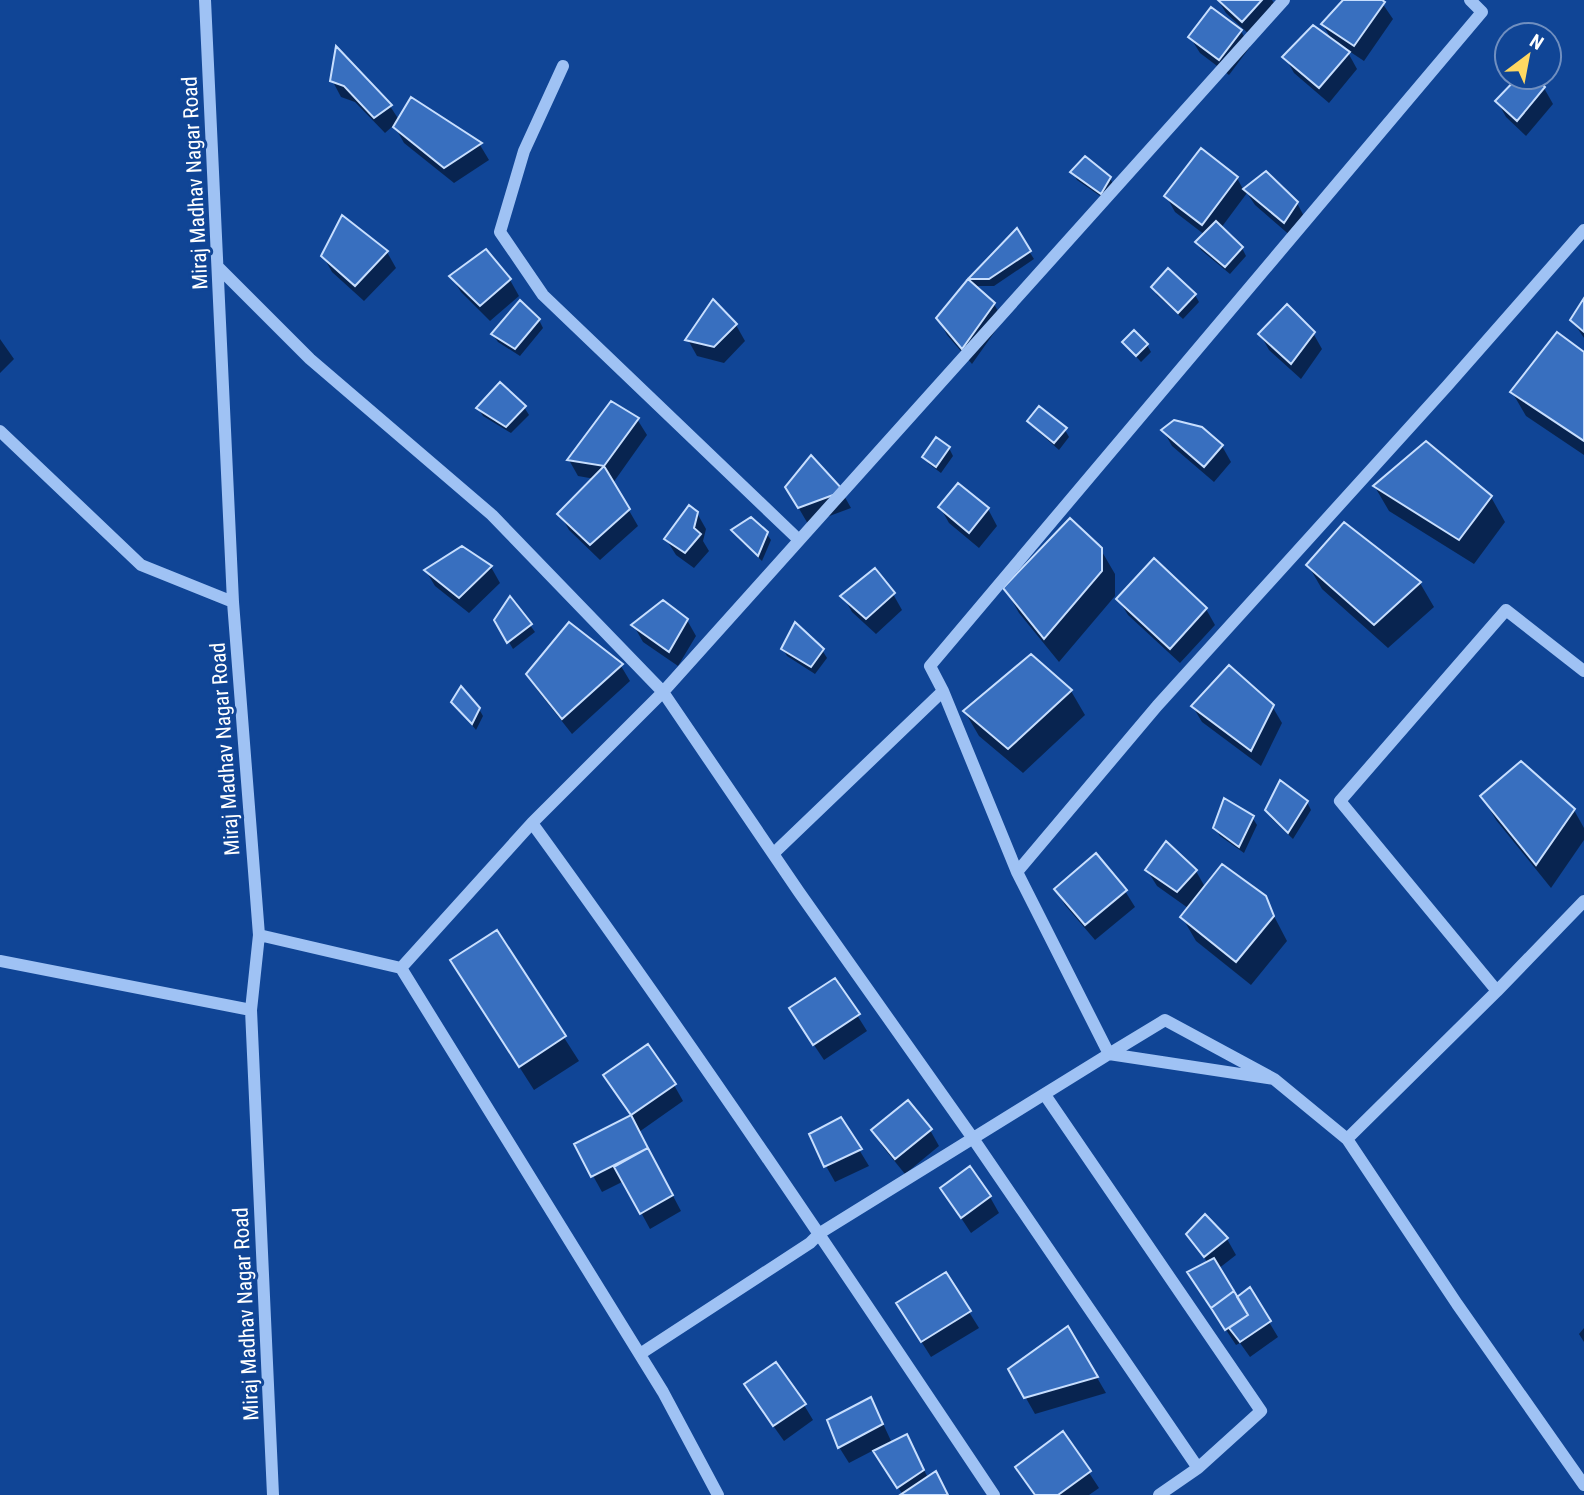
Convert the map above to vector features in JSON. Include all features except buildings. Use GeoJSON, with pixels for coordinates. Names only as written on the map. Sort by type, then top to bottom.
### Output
{"type":"FeatureCollection","features":[{"type":"Feature","properties":{"kind":"street","name":"Miraj Madhav Nagar Road"},"geometry":{"type":"LineString","coordinates":[[205,0],[233,601],[259,935],[251,1010],[273,1495]]}},
{"type":"Feature","properties":{"kind":"street"},"geometry":{"type":"LineString","coordinates":[[401,968],[532,823],[663,692],[1284,0]]}},
{"type":"Feature","properties":{"kind":"street"},"geometry":{"type":"LineString","coordinates":[[1109,1054],[1017,872],[943,691],[930,666],[1482,12],[1470,0]]}},
{"type":"Feature","properties":{"kind":"street"},"geometry":{"type":"LineString","coordinates":[[563,66],[524,150],[500,232],[543,295],[799,540]]}},
{"type":"Feature","properties":{"kind":"street"},"geometry":{"type":"LineString","coordinates":[[1017,872],[1157,706],[1456,376],[1584,230]]}},
{"type":"Feature","properties":{"kind":"street"},"geometry":{"type":"LineString","coordinates":[[218,267],[310,359],[492,515],[663,692],[1198,1468]]}},
{"type":"Feature","properties":{"kind":"street"},"geometry":{"type":"LineString","coordinates":[[0,431],[142,565],[233,601]]}},
{"type":"Feature","properties":{"kind":"street"},"geometry":{"type":"LineString","coordinates":[[1497,991],[1340,801],[1506,610],[1584,671]]}},
{"type":"Feature","properties":{"kind":"street"},"geometry":{"type":"LineString","coordinates":[[774,853],[943,691]]}},
{"type":"Feature","properties":{"kind":"street"},"geometry":{"type":"LineString","coordinates":[[532,823],[626,953],[820,1233],[994,1495]]}},
{"type":"Feature","properties":{"kind":"street"},"geometry":{"type":"LineString","coordinates":[[1347,1139],[1584,901]]}},
{"type":"Feature","properties":{"kind":"street"},"geometry":{"type":"LineString","coordinates":[[259,935],[401,968],[640,1354],[718,1495]]}},
{"type":"Feature","properties":{"kind":"street"},"geometry":{"type":"LineString","coordinates":[[0,961],[251,1010]]}},
{"type":"Feature","properties":{"kind":"street"},"geometry":{"type":"LineString","coordinates":[[640,1354],[820,1233],[1165,1020],[1274,1079],[1347,1139],[1457,1304],[1584,1485]]}},
{"type":"Feature","properties":{"kind":"street"},"geometry":{"type":"LineString","coordinates":[[1109,1054],[1274,1079]]}},
{"type":"Feature","properties":{"kind":"street"},"geometry":{"type":"LineString","coordinates":[[1045,1095],[1261,1411],[1198,1468],[1159,1495]]}}]}
